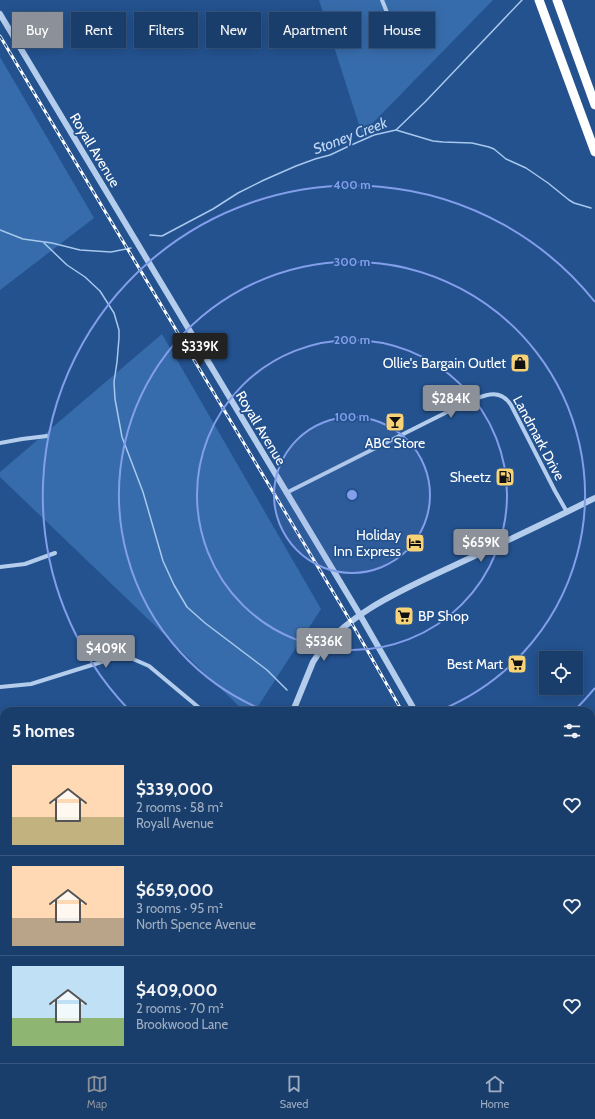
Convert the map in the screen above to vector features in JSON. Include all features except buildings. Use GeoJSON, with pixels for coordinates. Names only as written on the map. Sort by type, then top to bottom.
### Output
{"type":"FeatureCollection","features":[{"type":"Feature","properties":{"kind":"highway"},"geometry":{"type":"LineString","coordinates":[[539,0],[595,152]]}},
{"type":"Feature","properties":{"kind":"highway"},"geometry":{"type":"LineString","coordinates":[[557,0],[595,105]]}},
{"type":"Feature","properties":{"kind":"street"},"geometry":{"type":"LineString","coordinates":[[382,0],[387,12]]}},
{"type":"Feature","properties":{"kind":"street","name":"Royall Avenue"},"geometry":{"type":"LineString","coordinates":[[0,14],[360,615],[413,707]]}},
{"type":"Feature","properties":{"kind":"street","name":"Landmark Drive"},"geometry":{"type":"LineString","coordinates":[[286,493],[467,402],[493,394],[501,395],[508,399],[567,512]]}},
{"type":"Feature","properties":{"kind":"street"},"geometry":{"type":"LineString","coordinates":[[0,443],[47,436]]}},
{"type":"Feature","properties":{"kind":"street"},"geometry":{"type":"LineString","coordinates":[[295,707],[313,662],[335,636],[360,615],[387,599],[421,582],[595,498]]}},
{"type":"Feature","properties":{"kind":"street"},"geometry":{"type":"LineString","coordinates":[[0,567],[25,564],[55,553]]}},
{"type":"Feature","properties":{"kind":"street"},"geometry":{"type":"LineString","coordinates":[[0,687],[31,684],[114,658],[133,659],[150,666],[198,707]]}},
{"type":"Feature","properties":{"kind":"shaded area"},"geometry":{"type":"Polygon","coordinates":[[[319,0],[493,0],[362,134],[334,48],[361,48],[361,12],[323,12],[319,0]]]}},
{"type":"Feature","properties":{"kind":"shaded area"},"geometry":{"type":"Polygon","coordinates":[[[0,57],[94,218],[0,290],[0,57]]]}},
{"type":"Feature","properties":{"kind":"shaded area"},"geometry":{"type":"Polygon","coordinates":[[[162,334],[321,609],[258,707],[240,707],[0,477],[0,472],[162,334]]]}},
{"type":"Feature","properties":{"kind":"waterway","name":"Stoney Creek"},"geometry":{"type":"LineString","coordinates":[[150,235],[162,236],[213,209],[238,193],[296,166],[330,155],[374,135],[396,130],[425,102],[522,0]]}},
{"type":"Feature","properties":{"kind":"waterway"},"geometry":{"type":"LineString","coordinates":[[396,130],[433,141],[472,143],[489,147],[494,149],[506,159],[526,168],[574,203],[591,208]]}},
{"type":"Feature","properties":{"kind":"waterway","name":"Stoney Creek"},"geometry":{"type":"LineString","coordinates":[[0,230],[23,239],[52,243],[80,250],[111,252],[131,248]]}},
{"type":"Feature","properties":{"kind":"waterway"},"geometry":{"type":"LineString","coordinates":[[44,243],[67,265],[85,277],[100,291],[114,313],[119,330],[114,382],[115,399],[122,437],[143,492],[163,561],[174,585],[187,607],[205,623],[267,670],[287,690]]}},
{"type":"Feature","properties":{"kind":"railway"},"geometry":{"type":"LineString","coordinates":[[0,36],[351,622],[400,707]]}},
{"type":"Feature","properties":{"kind":"place","name":"Ollie's Bargain Outlet"},"geometry":{"type":"Point","coordinates":[520,363]}},
{"type":"Feature","properties":{"kind":"place","name":"ABC Store"},"geometry":{"type":"Point","coordinates":[395,422]}},
{"type":"Feature","properties":{"kind":"place","name":"Sheetz"},"geometry":{"type":"Point","coordinates":[505,477]}},
{"type":"Feature","properties":{"kind":"place","name":"Holiday Inn Express"},"geometry":{"type":"Point","coordinates":[415,543]}},
{"type":"Feature","properties":{"kind":"place","name":"BP Shop"},"geometry":{"type":"Point","coordinates":[404,616]}},
{"type":"Feature","properties":{"kind":"place","name":"Best Mart"},"geometry":{"type":"Point","coordinates":[517,664]}}]}
